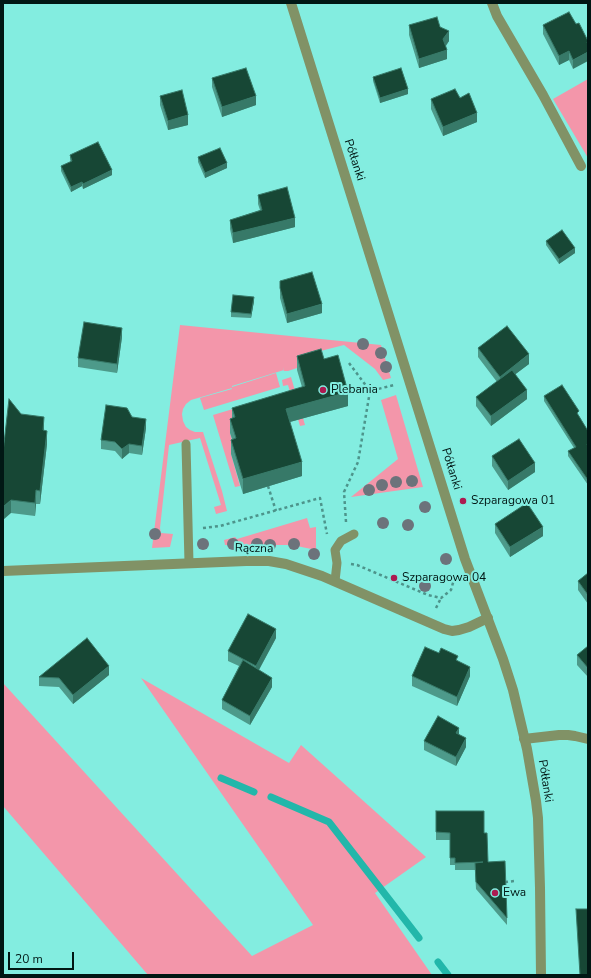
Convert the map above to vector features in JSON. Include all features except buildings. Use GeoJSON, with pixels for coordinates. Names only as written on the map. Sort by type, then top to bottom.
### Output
{"type":"FeatureCollection","features":[{"type":"Feature","properties":{"kind":"street","name":"Półłanki"},"geometry":{"type":"LineString","coordinates":[[291,3],[464,553],[504,659],[511,684],[524,738],[538,818],[541,975]]}},
{"type":"Feature","properties":{"kind":"street"},"geometry":{"type":"LineString","coordinates":[[492,3],[497,16],[543,95],[581,166]]}},
{"type":"Feature","properties":{"kind":"street","name":"Rączna"},"geometry":{"type":"LineString","coordinates":[[3,571],[269,561],[286,564],[335,581],[444,629],[459,630],[488,618]]}},
{"type":"Feature","properties":{"kind":"street"},"geometry":{"type":"LineString","coordinates":[[524,738],[563,735],[575,736],[588,740]]}},
{"type":"Feature","properties":{"kind":"lane"},"geometry":{"type":"LineString","coordinates":[[186,444],[189,563]]}},
{"type":"Feature","properties":{"kind":"lane"},"geometry":{"type":"LineString","coordinates":[[335,581],[337,563],[335,550],[341,541],[354,534]]}},
{"type":"Feature","properties":{"kind":"path"},"geometry":{"type":"LineString","coordinates":[[346,524],[344,492],[358,462],[370,391],[349,363]]}},
{"type":"Feature","properties":{"kind":"path"},"geometry":{"type":"LineString","coordinates":[[370,391],[409,380]]}},
{"type":"Feature","properties":{"kind":"path"},"geometry":{"type":"LineString","coordinates":[[268,486],[276,510]]}},
{"type":"Feature","properties":{"kind":"path"},"geometry":{"type":"LineString","coordinates":[[220,526],[320,498],[326,528]]}},
{"type":"Feature","properties":{"kind":"path"},"geometry":{"type":"LineString","coordinates":[[327,535],[334,534]]}},
{"type":"Feature","properties":{"kind":"path"},"geometry":{"type":"LineString","coordinates":[[505,882],[515,881]]}},
{"type":"Feature","properties":{"kind":"shaded area"},"geometry":{"type":"Polygon","coordinates":[[[588,79],[588,158],[553,99],[588,79]]]}},
{"type":"Feature","properties":{"kind":"shaded area"},"geometry":{"type":"Polygon","coordinates":[[[180,325],[381,345],[391,378],[383,380],[375,369],[344,345],[301,356],[303,366],[288,371],[284,370],[191,400],[183,409],[183,421],[186,427],[190,430],[195,432],[203,432],[227,511],[216,514],[214,507],[221,505],[200,438],[169,445],[160,528],[161,533],[173,534],[170,547],[152,548],[180,325]]]}},
{"type":"Feature","properties":{"kind":"shaded area"},"geometry":{"type":"Polygon","coordinates":[[[276,373],[280,387],[204,410],[200,398],[232,389],[232,387],[276,373]]]}},
{"type":"Feature","properties":{"kind":"shaded area"},"geometry":{"type":"Polygon","coordinates":[[[291,377],[305,425],[300,426],[288,385],[283,386],[282,380],[291,377]]]}},
{"type":"Feature","properties":{"kind":"shaded area"},"geometry":{"type":"Polygon","coordinates":[[[283,394],[230,433],[236,452],[231,454],[240,486],[235,487],[213,415],[283,394]]]}},
{"type":"Feature","properties":{"kind":"shaded area"},"geometry":{"type":"Polygon","coordinates":[[[396,395],[423,487],[351,497],[398,459],[381,400],[396,395]]]}},
{"type":"Feature","properties":{"kind":"shaded area"},"geometry":{"type":"Polygon","coordinates":[[[307,518],[310,528],[316,527],[316,550],[292,545],[225,545],[224,540],[235,537],[237,539],[307,518]]]}},
{"type":"Feature","properties":{"kind":"shaded area"},"geometry":{"type":"Polygon","coordinates":[[[141,678],[289,763],[301,745],[426,857],[375,893],[432,975],[148,975],[3,806],[3,683],[252,956],[313,925],[141,678]]]}},
{"type":"Feature","properties":{"kind":"waterway"},"geometry":{"type":"LineString","coordinates":[[221,778],[254,792]]}},
{"type":"Feature","properties":{"kind":"waterway"},"geometry":{"type":"LineString","coordinates":[[271,797],[329,822],[419,938]]}},
{"type":"Feature","properties":{"kind":"waterway"},"geometry":{"type":"LineString","coordinates":[[438,962],[448,975]]}},
{"type":"Feature","properties":{"kind":"place","name":"Plebania"},"geometry":{"type":"Point","coordinates":[323,390]}},
{"type":"Feature","properties":{"kind":"place","name":"Szparagowa 01"},"geometry":{"type":"Point","coordinates":[463,501]}},
{"type":"Feature","properties":{"kind":"place","name":"Szparagowa 04"},"geometry":{"type":"Point","coordinates":[394,578]}},
{"type":"Feature","properties":{"kind":"place","name":"Ewa"},"geometry":{"type":"Point","coordinates":[495,893]}}]}
